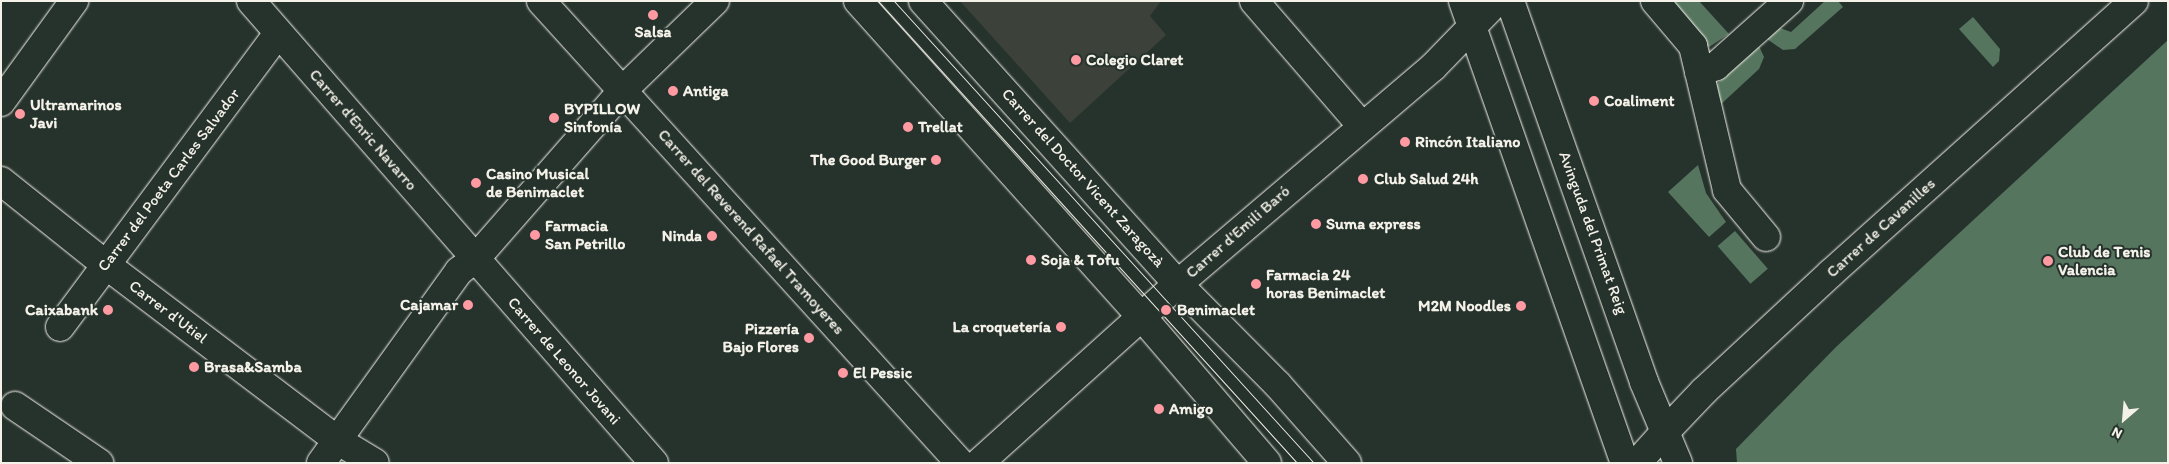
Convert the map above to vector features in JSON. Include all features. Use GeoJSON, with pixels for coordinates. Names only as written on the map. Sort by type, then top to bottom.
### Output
{"type":"FeatureCollection","features":[{"type":"Feature","properties":{"kind":"street"},"geometry":{"type":"LineString","coordinates":[[1,102],[74,1]]}},
{"type":"Feature","properties":{"kind":"street","name":"Carrer d'Enric Navarro"},"geometry":{"type":"LineString","coordinates":[[251,1],[476,258]]}},
{"type":"Feature","properties":{"kind":"street","name":"Carrer del Reverend Rafael Tramoyeres"},"geometry":{"type":"LineString","coordinates":[[541,1],[960,463]]}},
{"type":"Feature","properties":{"kind":"street"},"geometry":{"type":"LineString","coordinates":[[321,463],[459,270],[476,258],[623,90],[714,1]]}},
{"type":"Feature","properties":{"kind":"street"},"geometry":{"type":"LineString","coordinates":[[858,1],[1142,317],[1267,463]]}},
{"type":"Feature","properties":{"kind":"street","name":"Carrer del Doctor Vicent Zaragozà"},"geometry":{"type":"LineString","coordinates":[[923,1],[1178,284],[1278,385],[1348,463]]}},
{"type":"Feature","properties":{"kind":"street"},"geometry":{"type":"LineString","coordinates":[[1254,1],[1362,126]]}},
{"type":"Feature","properties":{"kind":"street"},"geometry":{"type":"LineString","coordinates":[[1463,1],[1625,463]]}},
{"type":"Feature","properties":{"kind":"street","name":"Carrer d'Emili Baró"},"geometry":{"type":"LineString","coordinates":[[979,463],[1178,284],[1433,67],[1497,1]]}},
{"type":"Feature","properties":{"kind":"street","name":"Avinguda del Primat Reig"},"geometry":{"type":"LineString","coordinates":[[1510,1],[1664,433],[1678,463]]}},
{"type":"Feature","properties":{"kind":"street"},"geometry":{"type":"LineString","coordinates":[[1655,1],[1689,38],[1699,72],[1721,177],[1736,205],[1766,237]]}},
{"type":"Feature","properties":{"kind":"street"},"geometry":{"type":"LineString","coordinates":[[1699,72],[1716,66],[1789,1]]}},
{"type":"Feature","properties":{"kind":"street","name":"Carrer de Cavanilles"},"geometry":{"type":"LineString","coordinates":[[1637,463],[1704,390],[1831,273],[2134,1]]}},
{"type":"Feature","properties":{"kind":"street","name":"Carrer del Poeta Carles Salvador"},"geometry":{"type":"LineString","coordinates":[[60,327],[278,33]]}},
{"type":"Feature","properties":{"kind":"street","name":"Carrer d'Utiel"},"geometry":{"type":"LineString","coordinates":[[1,181],[105,264],[338,440],[375,463]]}},
{"type":"Feature","properties":{"kind":"street","name":"Carrer de Leonor Jovani"},"geometry":{"type":"LineString","coordinates":[[476,258],[654,463]]}},
{"type":"Feature","properties":{"kind":"street"},"geometry":{"type":"LineString","coordinates":[[14,406],[99,463]]}},
{"type":"Feature","properties":{"kind":"shaded area","name":"Colegio Claret"},"geometry":{"type":"Polygon","coordinates":[[[960,1],[1161,1],[1150,16],[1166,35],[1070,123],[960,1]]]}},
{"type":"Feature","properties":{"kind":"green space"},"geometry":{"type":"Polygon","coordinates":[[[1665,1],[1699,1],[1729,34],[1709,47],[1665,1]]]}},
{"type":"Feature","properties":{"kind":"green space"},"geometry":{"type":"Polygon","coordinates":[[[1825,1],[1838,1],[1843,7],[1795,49],[1783,50],[1767,39],[1780,28],[1791,32],[1825,1]]]}},
{"type":"Feature","properties":{"kind":"green space"},"geometry":{"type":"Polygon","coordinates":[[[1973,17],[2000,49],[1999,61],[1993,67],[1959,29],[1973,17]]]}},
{"type":"Feature","properties":{"kind":"green space","name":"Club de Tenis Valencia"},"geometry":{"type":"Polygon","coordinates":[[[2168,40],[2168,463],[1737,463],[1736,449],[1836,347],[2168,40]]]}},
{"type":"Feature","properties":{"kind":"green space"},"geometry":{"type":"Polygon","coordinates":[[[1759,46],[1764,57],[1759,69],[1719,106],[1714,88],[1759,46]]]}},
{"type":"Feature","properties":{"kind":"green space"},"geometry":{"type":"Polygon","coordinates":[[[1698,165],[1706,193],[1726,222],[1709,237],[1668,192],[1698,165]]]}},
{"type":"Feature","properties":{"kind":"green space"},"geometry":{"type":"Polygon","coordinates":[[[1735,231],[1768,269],[1750,284],[1718,246],[1735,231]]]}},
{"type":"Feature","properties":{"kind":"tram line"},"geometry":{"type":"LineString","coordinates":[[878,1],[1297,463]]}},
{"type":"Feature","properties":{"kind":"tram line"},"geometry":{"type":"LineString","coordinates":[[894,1],[1314,463]]}},
{"type":"Feature","properties":{"kind":"place","name":"Salsa"},"geometry":{"type":"Point","coordinates":[653,15]}},
{"type":"Feature","properties":{"kind":"place","name":"Colegio Claret"},"geometry":{"type":"Point","coordinates":[1076,60]}},
{"type":"Feature","properties":{"kind":"place","name":"Antiga"},"geometry":{"type":"Point","coordinates":[673,91]}},
{"type":"Feature","properties":{"kind":"place","name":"Coaliment"},"geometry":{"type":"Point","coordinates":[1594,101]}},
{"type":"Feature","properties":{"kind":"place","name":"Ultramarinos Javi"},"geometry":{"type":"Point","coordinates":[20,114]}},
{"type":"Feature","properties":{"kind":"place","name":"BYPILLOW Sinfonía"},"geometry":{"type":"Point","coordinates":[554,118]}},
{"type":"Feature","properties":{"kind":"place","name":"Trellat"},"geometry":{"type":"Point","coordinates":[908,127]}},
{"type":"Feature","properties":{"kind":"place","name":"Rincón Italiano"},"geometry":{"type":"Point","coordinates":[1405,142]}},
{"type":"Feature","properties":{"kind":"place","name":"The Good Burger"},"geometry":{"type":"Point","coordinates":[936,160]}},
{"type":"Feature","properties":{"kind":"place","name":"Club Salud 24h"},"geometry":{"type":"Point","coordinates":[1363,179]}},
{"type":"Feature","properties":{"kind":"place","name":"Casino Musical de Benimaclet"},"geometry":{"type":"Point","coordinates":[476,183]}},
{"type":"Feature","properties":{"kind":"place","name":"Suma express"},"geometry":{"type":"Point","coordinates":[1316,224]}},
{"type":"Feature","properties":{"kind":"place","name":"Farmacia San Petrillo"},"geometry":{"type":"Point","coordinates":[535,235]}},
{"type":"Feature","properties":{"kind":"place","name":"Ninda"},"geometry":{"type":"Point","coordinates":[712,236]}},
{"type":"Feature","properties":{"kind":"place","name":"Soja & Tofu"},"geometry":{"type":"Point","coordinates":[1031,260]}},
{"type":"Feature","properties":{"kind":"place","name":"Club de Tenis Valencia"},"geometry":{"type":"Point","coordinates":[2048,261]}},
{"type":"Feature","properties":{"kind":"place","name":"Farmacia 24 horas Benimaclet"},"geometry":{"type":"Point","coordinates":[1256,284]}},
{"type":"Feature","properties":{"kind":"place","name":"Cajamar"},"geometry":{"type":"Point","coordinates":[468,305]}},
{"type":"Feature","properties":{"kind":"place","name":"M2M Noodles"},"geometry":{"type":"Point","coordinates":[1521,306]}},
{"type":"Feature","properties":{"kind":"place","name":"Caixabank"},"geometry":{"type":"Point","coordinates":[108,310]}},
{"type":"Feature","properties":{"kind":"place","name":"Benimaclet"},"geometry":{"type":"Point","coordinates":[1166,310]}},
{"type":"Feature","properties":{"kind":"place","name":"La croquetería"},"geometry":{"type":"Point","coordinates":[1061,327]}},
{"type":"Feature","properties":{"kind":"place","name":"Pizzería Bajo Flores"},"geometry":{"type":"Point","coordinates":[809,338]}},
{"type":"Feature","properties":{"kind":"place","name":"Brasa&Samba"},"geometry":{"type":"Point","coordinates":[194,367]}},
{"type":"Feature","properties":{"kind":"place","name":"El Pessic"},"geometry":{"type":"Point","coordinates":[843,373]}},
{"type":"Feature","properties":{"kind":"place","name":"Amigo"},"geometry":{"type":"Point","coordinates":[1159,409]}}]}
